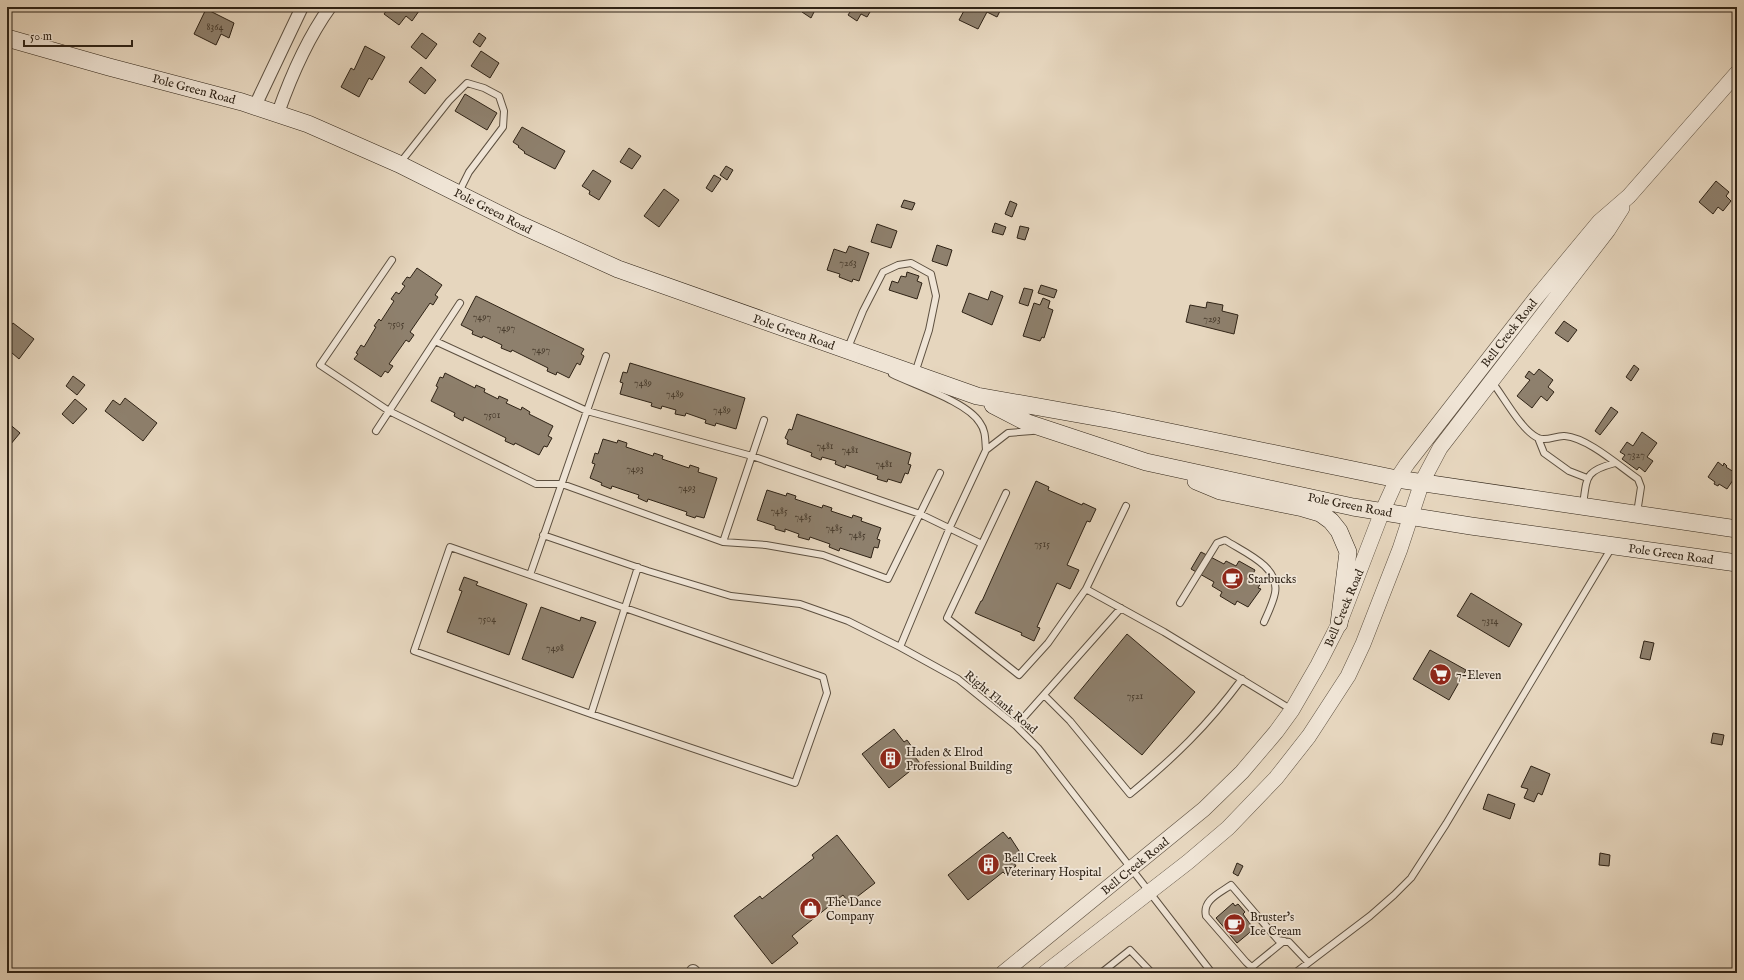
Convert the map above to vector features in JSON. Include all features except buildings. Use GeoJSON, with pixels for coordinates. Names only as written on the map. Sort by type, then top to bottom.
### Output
{"type":"FeatureCollection","features":[{"type":"Feature","properties":{"kind":"main road","name":"Pole Green Road"},"geometry":{"type":"LineString","coordinates":[[7,38],[278,113],[359,145],[573,250],[618,269],[977,396],[1112,420],[1397,479],[1737,529]]}},
{"type":"Feature","properties":{"kind":"main road","name":"Pole Green Road"},"geometry":{"type":"LineString","coordinates":[[977,396],[1028,423],[1146,462],[1382,512],[1737,563]]}},
{"type":"Feature","properties":{"kind":"main road"},"geometry":{"type":"LineString","coordinates":[[1146,462],[1220,491],[1303,508],[1320,513],[1331,521],[1339,531],[1348,552],[1339,624]]}},
{"type":"Feature","properties":{"kind":"street"},"geometry":{"type":"LineString","coordinates":[[255,106],[302,7]]}},
{"type":"Feature","properties":{"kind":"street"},"geometry":{"type":"LineString","coordinates":[[278,113],[287,86],[306,47],[330,7]]}},
{"type":"Feature","properties":{"kind":"street","name":"Bell Creek Road"},"geometry":{"type":"LineString","coordinates":[[1003,973],[1200,813],[1224,791],[1260,752],[1292,710],[1318,666],[1339,624],[1382,512],[1397,479],[1536,298],[1599,222],[1629,196],[1737,73]]}},
{"type":"Feature","properties":{"kind":"street","name":"Bell Creek Road"},"geometry":{"type":"LineString","coordinates":[[1045,973],[1208,845],[1243,813],[1276,778],[1309,736],[1348,676],[1363,644],[1382,599],[1422,482],[1440,448],[1608,230],[1629,196]]}},
{"type":"Feature","properties":{"kind":"lane"},"geometry":{"type":"LineString","coordinates":[[399,164],[449,101],[467,83],[484,88],[499,96],[504,111],[503,127],[468,172],[458,194]]}},
{"type":"Feature","properties":{"kind":"lane"},"geometry":{"type":"LineString","coordinates":[[392,260],[320,365],[389,411],[536,484],[562,484],[723,542],[766,545],[823,555],[888,579],[940,473]]}},
{"type":"Feature","properties":{"kind":"lane"},"geometry":{"type":"LineString","coordinates":[[915,375],[929,330],[936,296],[931,274],[911,263],[898,265],[883,272],[863,311],[847,351],[909,382],[946,398],[971,413],[977,418],[984,430],[986,450]]}},
{"type":"Feature","properties":{"kind":"lane"},"geometry":{"type":"LineString","coordinates":[[376,430],[460,303]]}},
{"type":"Feature","properties":{"kind":"lane"},"geometry":{"type":"LineString","coordinates":[[435,341],[587,410],[752,456],[920,514],[950,527],[982,544]]}},
{"type":"Feature","properties":{"kind":"lane"},"geometry":{"type":"LineString","coordinates":[[530,574],[606,356]]}},
{"type":"Feature","properties":{"kind":"lane"},"geometry":{"type":"LineString","coordinates":[[1492,380],[1524,426],[1538,438],[1545,440],[1565,436],[1582,441],[1638,479],[1641,487],[1637,514]]}},
{"type":"Feature","properties":{"kind":"lane"},"geometry":{"type":"LineString","coordinates":[[723,542],[764,420]]}},
{"type":"Feature","properties":{"kind":"lane"},"geometry":{"type":"LineString","coordinates":[[900,647],[950,527],[986,450],[1008,433],[1021,431],[1051,431]]}},
{"type":"Feature","properties":{"kind":"lane"},"geometry":{"type":"LineString","coordinates":[[1538,438],[1544,453],[1569,471],[1587,478]]}},
{"type":"Feature","properties":{"kind":"lane"},"geometry":{"type":"LineString","coordinates":[[1582,506],[1587,478],[1590,473],[1601,467],[1615,463]]}},
{"type":"Feature","properties":{"kind":"lane"},"geometry":{"type":"LineString","coordinates":[[1006,493],[947,618],[1019,675],[1048,642],[1086,589],[1126,506]]}},
{"type":"Feature","properties":{"kind":"lane","name":"Right Flank Road"},"geometry":{"type":"LineString","coordinates":[[543,534],[638,567],[731,596],[800,604],[848,621],[900,647],[958,679],[1016,726],[1038,748],[1212,973]]}},
{"type":"Feature","properties":{"kind":"lane"},"geometry":{"type":"LineString","coordinates":[[1180,603],[1217,543],[1225,540],[1258,561],[1271,574],[1276,592],[1264,622]]}},
{"type":"Feature","properties":{"kind":"lane"},"geometry":{"type":"LineString","coordinates":[[1295,973],[1370,916],[1411,878],[1446,824],[1613,546]]}},
{"type":"Feature","properties":{"kind":"lane"},"geometry":{"type":"LineString","coordinates":[[450,547],[625,607],[823,676],[827,693],[795,783],[414,652],[450,547]]}},
{"type":"Feature","properties":{"kind":"lane"},"geometry":{"type":"LineString","coordinates":[[591,714],[638,567]]}},
{"type":"Feature","properties":{"kind":"lane"},"geometry":{"type":"LineString","coordinates":[[1086,589],[1242,679],[1292,710]]}},
{"type":"Feature","properties":{"kind":"lane"},"geometry":{"type":"LineString","coordinates":[[1016,726],[1121,608]]}},
{"type":"Feature","properties":{"kind":"lane"},"geometry":{"type":"LineString","coordinates":[[1044,695],[1070,721],[1130,794],[1190,743],[1221,708],[1242,679]]}},
{"type":"Feature","properties":{"kind":"lane"},"geometry":{"type":"LineString","coordinates":[[1258,973],[1206,916],[1205,910],[1207,903],[1231,885],[1278,940],[1289,942],[1308,962]]}},
{"type":"Feature","properties":{"kind":"lane"},"geometry":{"type":"LineString","coordinates":[[1252,967],[1284,941]]}},
{"type":"Feature","properties":{"kind":"lane"},"geometry":{"type":"LineString","coordinates":[[1101,973],[1130,950],[1152,973]]}},
{"type":"Feature","properties":{"kind":"place","name":"Starbucks"},"geometry":{"type":"Point","coordinates":[1232,579]}},
{"type":"Feature","properties":{"kind":"place","name":"7-Eleven"},"geometry":{"type":"Point","coordinates":[1440,675]}},
{"type":"Feature","properties":{"kind":"place","name":"Haden & Elrod Professional Building"},"geometry":{"type":"Point","coordinates":[891,759]}},
{"type":"Feature","properties":{"kind":"place","name":"Bell Creek Veterinary Hospital"},"geometry":{"type":"Point","coordinates":[988,865]}},
{"type":"Feature","properties":{"kind":"place","name":"The Dance Company"},"geometry":{"type":"Point","coordinates":[811,909]}},
{"type":"Feature","properties":{"kind":"place","name":"Bruster's Ice Cream"},"geometry":{"type":"Point","coordinates":[1235,924]}}]}
